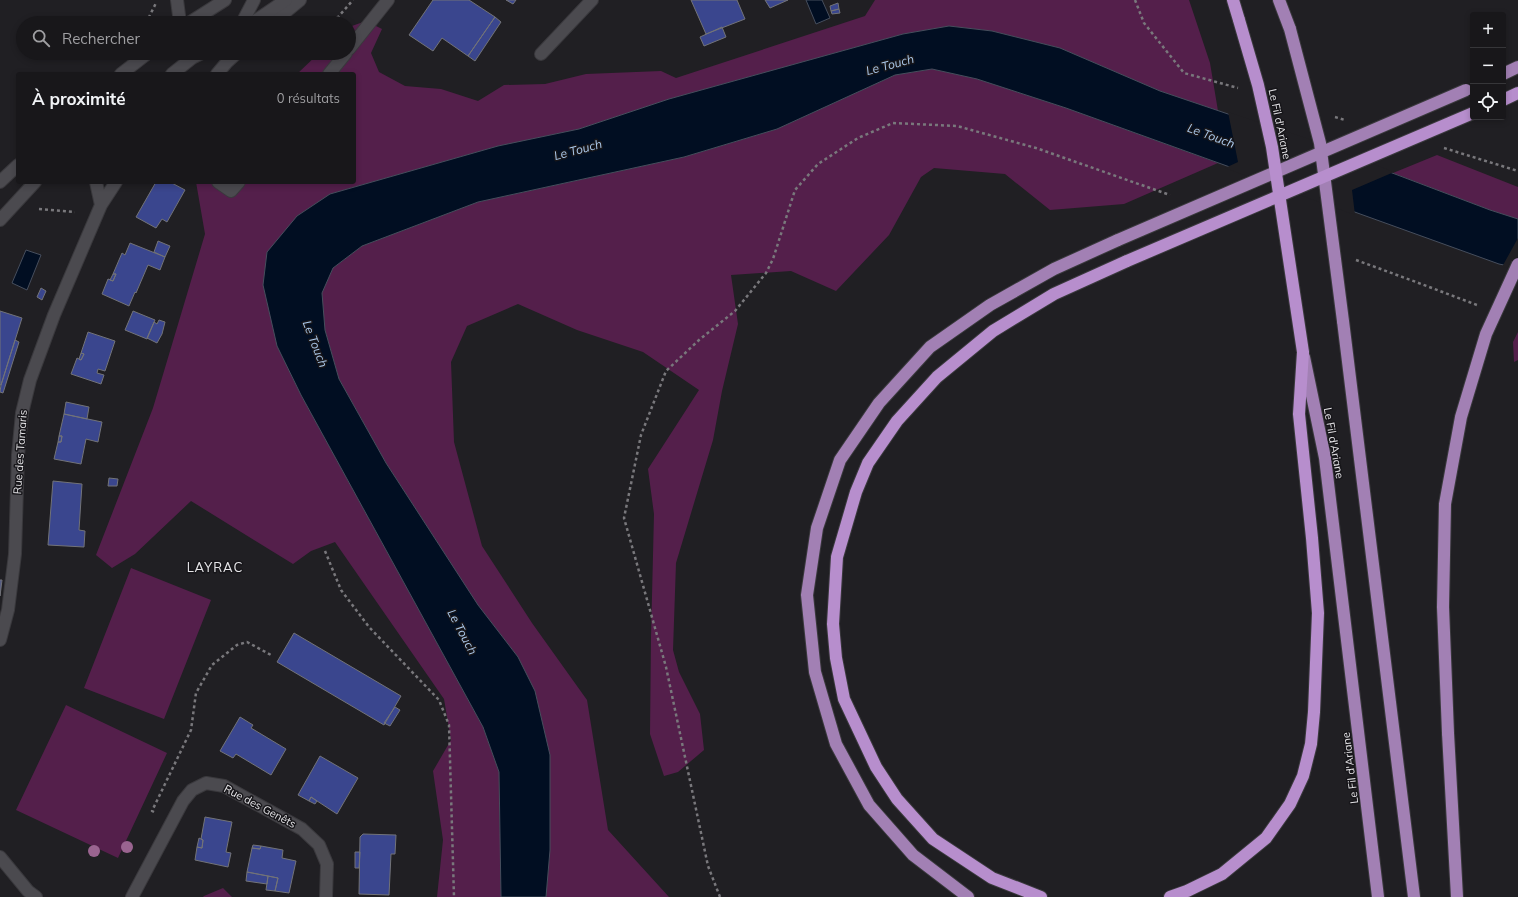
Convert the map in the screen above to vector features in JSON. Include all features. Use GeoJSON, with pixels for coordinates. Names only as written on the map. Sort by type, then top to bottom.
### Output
{"type":"FeatureCollection","features":[{"type":"Feature","properties":{"kind":"highway","name":"Le Fil d'Ariane"},"geometry":{"type":"LineString","coordinates":[[1233,0],[1258,85],[1272,147],[1303,352],[1325,458],[1378,897]]}},
{"type":"Feature","properties":{"kind":"highway","name":"Le Fil d'Ariane"},"geometry":{"type":"LineString","coordinates":[[1279,0],[1290,29],[1320,143],[1414,897]]}},
{"type":"Feature","properties":{"kind":"highway"},"geometry":{"type":"LineString","coordinates":[[1506,73],[1518,67]]}},
{"type":"Feature","properties":{"kind":"highway"},"geometry":{"type":"LineString","coordinates":[[968,897],[913,855],[869,805],[836,744],[815,672],[808,595],[817,528],[840,460],[879,402],[930,347],[990,305],[1054,269],[1118,240],[1470,88]]}},
{"type":"Feature","properties":{"kind":"highway"},"geometry":{"type":"LineString","coordinates":[[1506,99],[1518,93]]}},
{"type":"Feature","properties":{"kind":"highway"},"geometry":{"type":"LineString","coordinates":[[1041,897],[992,878],[933,839],[897,800],[876,766],[844,699],[836,658],[833,624],[837,557],[856,492],[868,463],[897,422],[937,377],[993,331],[1054,294],[1127,261],[1470,114]]}},
{"type":"Feature","properties":{"kind":"highway"},"geometry":{"type":"LineString","coordinates":[[1457,897],[1443,607],[1445,504],[1461,416],[1474,371],[1486,334],[1518,264]]}},
{"type":"Feature","properties":{"kind":"highway"},"geometry":{"type":"LineString","coordinates":[[1170,897],[1187,892],[1222,874],[1266,838],[1290,804],[1303,776],[1311,744],[1314,712],[1318,613],[1299,414],[1303,352]]}},
{"type":"Feature","properties":{"kind":"street"},"geometry":{"type":"LineString","coordinates":[[177,0],[179,16]]}},
{"type":"Feature","properties":{"kind":"street"},"geometry":{"type":"LineString","coordinates":[[200,16],[225,0]]}},
{"type":"Feature","properties":{"kind":"street"},"geometry":{"type":"LineString","coordinates":[[246,16],[254,0]]}},
{"type":"Feature","properties":{"kind":"street"},"geometry":{"type":"LineString","coordinates":[[262,16],[286,0]]}},
{"type":"Feature","properties":{"kind":"street"},"geometry":{"type":"LineString","coordinates":[[281,16],[300,0]]}},
{"type":"Feature","properties":{"kind":"street"},"geometry":{"type":"LineString","coordinates":[[356,40],[388,0]]}},
{"type":"Feature","properties":{"kind":"street"},"geometry":{"type":"LineString","coordinates":[[541,54],[592,0]]}},
{"type":"Feature","properties":{"kind":"street"},"geometry":{"type":"LineString","coordinates":[[124,72],[139,60]]}},
{"type":"Feature","properties":{"kind":"street"},"geometry":{"type":"LineString","coordinates":[[175,72],[191,60]]}},
{"type":"Feature","properties":{"kind":"street"},"geometry":{"type":"LineString","coordinates":[[184,72],[194,60]]}},
{"type":"Feature","properties":{"kind":"street"},"geometry":{"type":"LineString","coordinates":[[219,72],[229,60]]}},
{"type":"Feature","properties":{"kind":"street"},"geometry":{"type":"LineString","coordinates":[[331,72],[340,60]]}},
{"type":"Feature","properties":{"kind":"street"},"geometry":{"type":"LineString","coordinates":[[0,182],[16,168]]}},
{"type":"Feature","properties":{"kind":"street"},"geometry":{"type":"LineString","coordinates":[[0,220],[33,184]]}},
{"type":"Feature","properties":{"kind":"street"},"geometry":{"type":"LineString","coordinates":[[96,184],[101,205]]}},
{"type":"Feature","properties":{"kind":"street","name":"Rue des Tamaris"},"geometry":{"type":"LineString","coordinates":[[0,640],[8,610],[15,554],[18,455],[22,413],[30,380],[54,315],[101,205],[115,184]]}},
{"type":"Feature","properties":{"kind":"street"},"geometry":{"type":"LineString","coordinates":[[221,184],[231,191],[237,184]]}},
{"type":"Feature","properties":{"kind":"street","name":"Rue des Genêts"},"geometry":{"type":"LineString","coordinates":[[132,897],[183,801],[192,790],[206,783],[224,786],[302,829],[319,846],[327,864],[326,897]]}},
{"type":"Feature","properties":{"kind":"street"},"geometry":{"type":"LineString","coordinates":[[0,857],[28,891],[36,897]]}},
{"type":"Feature","properties":{"kind":"path"},"geometry":{"type":"LineString","coordinates":[[150,16],[157,2],[162,0]]}},
{"type":"Feature","properties":{"kind":"path"},"geometry":{"type":"LineString","coordinates":[[339,16],[353,0]]}},
{"type":"Feature","properties":{"kind":"path"},"geometry":{"type":"LineString","coordinates":[[325,551],[342,590],[369,627],[439,700],[449,725],[454,897]]}},
{"type":"Feature","properties":{"kind":"path"},"geometry":{"type":"LineString","coordinates":[[171,822],[152,811],[191,730],[196,693],[212,665],[237,645],[247,642],[271,655]]}},
{"type":"Feature","properties":{"kind":"shaded area"},"geometry":{"type":"Polygon","coordinates":[[[875,0],[1189,0],[1210,63],[1218,111],[1160,91],[1060,48],[992,31],[949,26],[903,34],[670,99],[579,129],[498,146],[330,194],[297,216],[277,346],[301,395],[483,727],[499,772],[501,897],[437,897],[443,840],[433,771],[451,740],[444,699],[335,542],[311,551],[293,564],[191,501],[135,554],[112,568],[96,555],[153,408],[205,234],[196,184],[356,184],[356,72],[299,72],[312,60],[356,60],[356,25],[366,21],[382,29],[371,53],[379,72],[405,86],[441,89],[478,101],[504,85],[545,84],[586,74],[661,71],[676,78],[865,16],[875,0]]]}},
{"type":"Feature","properties":{"kind":"shaded area"},"geometry":{"type":"Polygon","coordinates":[[[932,69],[977,79],[1066,108],[1218,163],[1124,204],[1050,210],[1005,174],[934,168],[921,177],[889,235],[836,291],[791,271],[731,275],[738,324],[722,391],[713,440],[676,563],[673,650],[679,672],[700,714],[704,750],[678,772],[664,776],[650,734],[654,514],[648,469],[699,390],[643,352],[577,330],[518,304],[467,326],[451,362],[454,442],[482,546],[532,623],[587,700],[608,830],[669,897],[546,897],[550,850],[550,755],[518,657],[478,606],[386,463],[339,379],[325,330],[321,293],[333,268],[362,246],[478,202],[684,157],[777,129],[895,75],[932,69]]]}},
{"type":"Feature","properties":{"kind":"shaded area"},"geometry":{"type":"Polygon","coordinates":[[[1437,155],[1518,187],[1518,219],[1490,210],[1393,173],[1437,155]]]}},
{"type":"Feature","properties":{"kind":"shaded area"},"geometry":{"type":"Polygon","coordinates":[[[1518,332],[1518,360],[1514,362],[1513,342],[1518,332]]]}},
{"type":"Feature","properties":{"kind":"shaded area"},"geometry":{"type":"Polygon","coordinates":[[[131,568],[211,600],[164,719],[84,688],[131,568]]]}},
{"type":"Feature","properties":{"kind":"shaded area"},"geometry":{"type":"Polygon","coordinates":[[[66,705],[167,753],[118,858],[16,810],[66,705]]]}},
{"type":"Feature","properties":{"kind":"shaded area"},"geometry":{"type":"Polygon","coordinates":[[[223,888],[232,897],[203,897],[204,896],[223,888]]]}},
{"type":"Feature","properties":{"kind":"water"},"geometry":{"type":"Polygon","coordinates":[[[806,0],[822,0],[830,18],[816,24],[806,0]]]}},
{"type":"Feature","properties":{"kind":"water","name":"Le Touch"},"geometry":{"type":"Polygon","coordinates":[[[949,26],[992,31],[1060,48],[1160,91],[1305,140],[1490,210],[1518,219],[1518,268],[1499,264],[1066,108],[977,79],[932,69],[895,75],[777,129],[684,157],[478,202],[362,246],[333,268],[322,293],[325,330],[339,379],[386,463],[478,605],[518,657],[535,691],[550,755],[550,850],[546,897],[501,897],[499,772],[483,727],[301,395],[277,346],[263,285],[267,252],[297,216],[330,194],[498,146],[579,129],[669,99],[903,34],[949,26]]]}},
{"type":"Feature","properties":{"kind":"water"},"geometry":{"type":"Polygon","coordinates":[[[26,250],[41,255],[27,290],[12,283],[26,250]]]}},
{"type":"Feature","properties":{"kind":"pier"},"geometry":{"type":"Polygon","coordinates":[[[1228,112],[1306,138],[1394,172],[1352,190],[1355,215],[1225,168],[1238,162],[1228,112]]]}},
{"type":"Feature","properties":{"kind":"pier"},"geometry":{"type":"Polygon","coordinates":[[[1518,238],[1518,270],[1502,267],[1518,238]]]}},
{"type":"Feature","properties":{"kind":"building"},"geometry":{"type":"Polygon","coordinates":[[[433,0],[469,0],[495,17],[468,56],[442,38],[433,51],[409,35],[433,0]]]}},
{"type":"Feature","properties":{"kind":"building"},"geometry":{"type":"Polygon","coordinates":[[[506,0],[516,0],[513,4],[506,0]]]}},
{"type":"Feature","properties":{"kind":"building"},"geometry":{"type":"Polygon","coordinates":[[[691,0],[737,0],[745,19],[706,34],[691,0]]]}},
{"type":"Feature","properties":{"kind":"building"},"geometry":{"type":"Polygon","coordinates":[[[765,0],[788,0],[770,8],[765,0]]]}},
{"type":"Feature","properties":{"kind":"building"},"geometry":{"type":"Polygon","coordinates":[[[838,3],[839,9],[831,11],[830,6],[838,3]]]}},
{"type":"Feature","properties":{"kind":"building"},"geometry":{"type":"Polygon","coordinates":[[[839,9],[840,13],[832,14],[831,11],[839,9]]]}},
{"type":"Feature","properties":{"kind":"building"},"geometry":{"type":"Polygon","coordinates":[[[495,17],[501,22],[475,61],[468,56],[495,17]]]}},
{"type":"Feature","properties":{"kind":"building"},"geometry":{"type":"Polygon","coordinates":[[[722,27],[726,37],[704,46],[700,37],[722,27]]]}},
{"type":"Feature","properties":{"kind":"building"},"geometry":{"type":"Polygon","coordinates":[[[155,184],[174,184],[185,190],[167,222],[162,219],[156,228],[136,217],[155,184]]]}},
{"type":"Feature","properties":{"kind":"building"},"geometry":{"type":"Polygon","coordinates":[[[158,241],[170,246],[165,257],[154,252],[158,241]]]}},
{"type":"Feature","properties":{"kind":"building"},"geometry":{"type":"Polygon","coordinates":[[[130,243],[165,257],[160,270],[148,265],[129,306],[102,294],[108,279],[113,281],[116,274],[113,274],[122,253],[125,255],[130,243]]]}},
{"type":"Feature","properties":{"kind":"building"},"geometry":{"type":"Polygon","coordinates":[[[113,274],[116,274],[113,281],[110,280],[113,274]]]}},
{"type":"Feature","properties":{"kind":"building"},"geometry":{"type":"Polygon","coordinates":[[[41,288],[46,291],[42,300],[37,297],[41,288]]]}},
{"type":"Feature","properties":{"kind":"building"},"geometry":{"type":"Polygon","coordinates":[[[0,311],[22,318],[1,385],[0,385],[0,311]]]}},
{"type":"Feature","properties":{"kind":"building"},"geometry":{"type":"Polygon","coordinates":[[[133,311],[155,320],[147,339],[125,330],[133,311]]]}},
{"type":"Feature","properties":{"kind":"building"},"geometry":{"type":"Polygon","coordinates":[[[159,320],[165,322],[162,334],[157,343],[147,338],[154,322],[157,324],[159,320]]]}},
{"type":"Feature","properties":{"kind":"building"},"geometry":{"type":"Polygon","coordinates":[[[88,332],[115,341],[105,371],[98,369],[97,373],[104,375],[101,384],[71,374],[77,358],[81,360],[84,354],[81,353],[88,332]]]}},
{"type":"Feature","properties":{"kind":"building"},"geometry":{"type":"Polygon","coordinates":[[[15,340],[19,342],[3,393],[0,392],[1,385],[15,340]]]}},
{"type":"Feature","properties":{"kind":"building"},"geometry":{"type":"Polygon","coordinates":[[[81,353],[84,354],[81,360],[79,359],[81,353]]]}},
{"type":"Feature","properties":{"kind":"building"},"geometry":{"type":"Polygon","coordinates":[[[66,402],[89,407],[87,419],[64,414],[66,402]]]}},
{"type":"Feature","properties":{"kind":"building"},"geometry":{"type":"Polygon","coordinates":[[[64,414],[102,422],[98,442],[86,439],[81,464],[54,459],[58,442],[61,442],[62,436],[59,436],[64,414]]]}},
{"type":"Feature","properties":{"kind":"building"},"geometry":{"type":"Polygon","coordinates":[[[59,436],[62,436],[61,442],[58,442],[59,436]]]}},
{"type":"Feature","properties":{"kind":"building"},"geometry":{"type":"Polygon","coordinates":[[[109,478],[118,479],[117,486],[108,486],[109,478]]]}},
{"type":"Feature","properties":{"kind":"building"},"geometry":{"type":"Polygon","coordinates":[[[53,481],[82,484],[79,530],[85,531],[84,547],[48,545],[53,481]]]}},
{"type":"Feature","properties":{"kind":"building"},"geometry":{"type":"Polygon","coordinates":[[[0,580],[2,580],[0,596],[0,580]]]}},
{"type":"Feature","properties":{"kind":"building"},"geometry":{"type":"Polygon","coordinates":[[[294,633],[401,696],[384,725],[277,662],[294,633]]]}},
{"type":"Feature","properties":{"kind":"building"},"geometry":{"type":"Polygon","coordinates":[[[395,707],[400,710],[390,726],[384,723],[395,707]]]}},
{"type":"Feature","properties":{"kind":"building"},"geometry":{"type":"Polygon","coordinates":[[[240,717],[253,725],[251,728],[286,749],[271,775],[236,754],[233,758],[220,751],[240,717]]]}},
{"type":"Feature","properties":{"kind":"building"},"geometry":{"type":"Polygon","coordinates":[[[320,756],[358,778],[337,814],[311,797],[309,801],[298,795],[320,756]]]}},
{"type":"Feature","properties":{"kind":"building"},"geometry":{"type":"Polygon","coordinates":[[[311,797],[317,801],[315,804],[309,801],[311,797]]]}},
{"type":"Feature","properties":{"kind":"building"},"geometry":{"type":"Polygon","coordinates":[[[205,817],[232,822],[226,852],[231,853],[228,867],[195,860],[197,847],[202,848],[203,840],[201,839],[205,817]]]}},
{"type":"Feature","properties":{"kind":"building"},"geometry":{"type":"Polygon","coordinates":[[[363,834],[396,835],[395,854],[391,854],[389,895],[359,894],[360,837],[363,834]]]}},
{"type":"Feature","properties":{"kind":"building"},"geometry":{"type":"Polygon","coordinates":[[[199,838],[203,840],[202,848],[197,847],[199,838]]]}},
{"type":"Feature","properties":{"kind":"building"},"geometry":{"type":"Polygon","coordinates":[[[253,845],[261,846],[260,849],[252,848],[253,845]]]}},
{"type":"Feature","properties":{"kind":"building"},"geometry":{"type":"Polygon","coordinates":[[[261,846],[283,850],[282,858],[296,861],[289,893],[275,891],[278,878],[247,872],[252,848],[260,849],[261,846]]]}},
{"type":"Feature","properties":{"kind":"building"},"geometry":{"type":"Polygon","coordinates":[[[355,852],[360,852],[359,868],[355,868],[355,852]]]}},
{"type":"Feature","properties":{"kind":"building"},"geometry":{"type":"Polygon","coordinates":[[[247,872],[268,876],[267,884],[246,881],[247,872]]]}},
{"type":"Feature","properties":{"kind":"building"},"geometry":{"type":"Polygon","coordinates":[[[268,876],[278,878],[275,891],[266,890],[268,876]]]}},
{"type":"Feature","properties":{"kind":"district","name":"LAYRAC"},"geometry":{"type":"Point","coordinates":[215,567]}}]}
